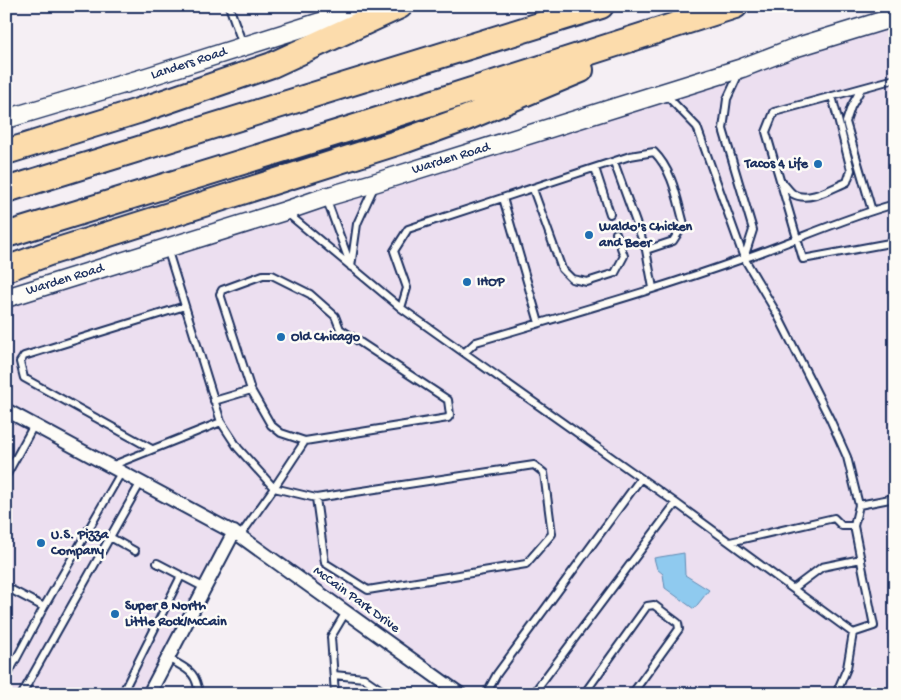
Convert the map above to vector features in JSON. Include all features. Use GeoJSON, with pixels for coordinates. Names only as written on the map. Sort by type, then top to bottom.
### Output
{"type":"FeatureCollection","features":[{"type":"Feature","properties":{"kind":"highway"},"geometry":{"type":"LineString","coordinates":[[6,152],[138,111],[272,65],[400,6]]}},
{"type":"Feature","properties":{"kind":"highway"},"geometry":{"type":"LineString","coordinates":[[6,190],[601,6]]}},
{"type":"Feature","properties":{"kind":"highway"},"geometry":{"type":"LineString","coordinates":[[6,235],[362,125],[727,9]]}},
{"type":"Feature","properties":{"kind":"highway"},"geometry":{"type":"LineString","coordinates":[[6,269],[68,247],[406,140],[464,119],[727,9]]}},
{"type":"Feature","properties":{"kind":"main road","name":"Landers Road"},"geometry":{"type":"LineString","coordinates":[[6,119],[368,7]]}},
{"type":"Feature","properties":{"kind":"main road","name":"Warden Road"},"geometry":{"type":"LineString","coordinates":[[6,298],[742,68],[794,48],[895,17]]}},
{"type":"Feature","properties":{"kind":"street","name":"McCain Park Drive"},"geometry":{"type":"LineString","coordinates":[[6,410],[237,534],[460,694]]}},
{"type":"Feature","properties":{"kind":"street"},"geometry":{"type":"LineString","coordinates":[[149,694],[205,588],[237,534]]}},
{"type":"Feature","properties":{"kind":"lane"},"geometry":{"type":"LineString","coordinates":[[229,6],[244,46]]}},
{"type":"Feature","properties":{"kind":"lane"},"geometry":{"type":"LineString","coordinates":[[742,68],[726,99],[723,129],[753,230],[744,258]]}},
{"type":"Feature","properties":{"kind":"lane"},"geometry":{"type":"LineString","coordinates":[[894,81],[774,112],[766,132],[803,259],[895,242]]}},
{"type":"Feature","properties":{"kind":"lane"},"geometry":{"type":"LineString","coordinates":[[861,89],[851,106],[846,122],[872,211]]}},
{"type":"Feature","properties":{"kind":"lane"},"geometry":{"type":"LineString","coordinates":[[663,92],[697,127],[744,258],[776,312],[847,456],[859,505],[854,526],[874,626],[853,633]]}},
{"type":"Feature","properties":{"kind":"lane"},"geometry":{"type":"LineString","coordinates":[[780,180],[792,194],[801,197],[810,197],[847,182],[852,170],[832,96]]}},
{"type":"Feature","properties":{"kind":"lane"},"geometry":{"type":"LineString","coordinates":[[401,308],[407,288],[394,251],[408,229],[630,156],[654,152],[662,160],[669,172],[684,224],[673,241],[646,250]]}},
{"type":"Feature","properties":{"kind":"lane"},"geometry":{"type":"LineString","coordinates":[[614,162],[646,250],[653,288]]}},
{"type":"Feature","properties":{"kind":"lane"},"geometry":{"type":"LineString","coordinates":[[595,168],[610,214]]}},
{"type":"Feature","properties":{"kind":"lane"},"geometry":{"type":"LineString","coordinates":[[351,267],[357,224],[377,182]]}},
{"type":"Feature","properties":{"kind":"lane"},"geometry":{"type":"LineString","coordinates":[[533,189],[562,269],[572,279],[587,282],[615,273],[624,256],[616,233]]}},
{"type":"Feature","properties":{"kind":"lane"},"geometry":{"type":"LineString","coordinates":[[326,197],[351,267]]}},
{"type":"Feature","properties":{"kind":"lane"},"geometry":{"type":"LineString","coordinates":[[503,198],[539,323]]}},
{"type":"Feature","properties":{"kind":"lane"},"geometry":{"type":"LineString","coordinates":[[465,352],[476,342],[653,288],[895,204]]}},
{"type":"Feature","properties":{"kind":"lane"},"geometry":{"type":"LineString","coordinates":[[285,211],[401,308],[642,478],[853,633]]}},
{"type":"Feature","properties":{"kind":"lane"},"geometry":{"type":"LineString","coordinates":[[167,248],[221,422],[238,448],[274,488],[316,498],[534,465],[544,473],[552,534],[526,564],[368,590],[325,562],[316,498]]}},
{"type":"Feature","properties":{"kind":"lane"},"geometry":{"type":"LineString","coordinates":[[263,275],[272,275],[310,294],[335,316],[340,329],[448,400],[450,415],[448,418],[304,441],[281,433],[271,425],[250,390],[220,294],[222,290],[263,275]]}},
{"type":"Feature","properties":{"kind":"lane"},"geometry":{"type":"LineString","coordinates":[[152,450],[24,378],[20,362],[24,356],[185,306]]}},
{"type":"Feature","properties":{"kind":"lane"},"geometry":{"type":"LineString","coordinates":[[214,401],[250,390]]}},
{"type":"Feature","properties":{"kind":"lane"},"geometry":{"type":"LineString","coordinates":[[6,678],[116,468],[152,450],[221,422]]}},
{"type":"Feature","properties":{"kind":"lane"},"geometry":{"type":"LineString","coordinates":[[6,476],[34,425]]}},
{"type":"Feature","properties":{"kind":"lane"},"geometry":{"type":"LineString","coordinates":[[237,534],[274,488],[304,441]]}},
{"type":"Feature","properties":{"kind":"lane"},"geometry":{"type":"LineString","coordinates":[[486,694],[498,674],[642,478]]}},
{"type":"Feature","properties":{"kind":"lane"},"geometry":{"type":"LineString","coordinates":[[22,694],[140,482]]}},
{"type":"Feature","properties":{"kind":"lane"},"geometry":{"type":"LineString","coordinates":[[859,505],[895,498]]}},
{"type":"Feature","properties":{"kind":"lane"},"geometry":{"type":"LineString","coordinates":[[533,694],[676,503]]}},
{"type":"Feature","properties":{"kind":"lane"},"geometry":{"type":"LineString","coordinates":[[730,542],[834,518],[842,526],[854,526]]}},
{"type":"Feature","properties":{"kind":"lane"},"geometry":{"type":"LineString","coordinates":[[110,537],[135,551]]}},
{"type":"Feature","properties":{"kind":"lane"},"geometry":{"type":"LineString","coordinates":[[794,588],[822,567],[861,559]]}},
{"type":"Feature","properties":{"kind":"lane"},"geometry":{"type":"LineString","coordinates":[[157,563],[205,588]]}},
{"type":"Feature","properties":{"kind":"lane"},"geometry":{"type":"LineString","coordinates":[[122,694],[181,576]]}},
{"type":"Feature","properties":{"kind":"lane"},"geometry":{"type":"LineString","coordinates":[[6,587],[44,608]]}},
{"type":"Feature","properties":{"kind":"lane"},"geometry":{"type":"LineString","coordinates":[[584,694],[647,606],[654,604],[678,623],[679,629],[632,694]]}},
{"type":"Feature","properties":{"kind":"lane"},"geometry":{"type":"LineString","coordinates":[[335,694],[331,637],[347,612]]}},
{"type":"Feature","properties":{"kind":"lane"},"geometry":{"type":"LineString","coordinates":[[836,694],[848,668],[853,633]]}},
{"type":"Feature","properties":{"kind":"lane"},"geometry":{"type":"LineString","coordinates":[[168,658],[192,673],[197,680],[199,694]]}},
{"type":"Feature","properties":{"kind":"lane"},"geometry":{"type":"LineString","coordinates":[[334,675],[364,678],[387,694]]}},
{"type":"Feature","properties":{"kind":"shaded area"},"geometry":{"type":"Polygon","coordinates":[[[895,17],[895,694],[458,694],[234,533],[150,694],[6,694],[6,298],[895,17]]]}},
{"type":"Feature","properties":{"kind":"water"},"geometry":{"type":"Polygon","coordinates":[[[684,553],[685,575],[709,590],[694,609],[665,588],[663,574],[657,569],[654,558],[684,553]]]}},
{"type":"Feature","properties":{"kind":"place","name":"Tacos 4 Life"},"geometry":{"type":"Point","coordinates":[818,164]}},
{"type":"Feature","properties":{"kind":"place","name":"Waldo's Chicken and Beer"},"geometry":{"type":"Point","coordinates":[589,235]}},
{"type":"Feature","properties":{"kind":"place","name":"IHOP"},"geometry":{"type":"Point","coordinates":[467,282]}},
{"type":"Feature","properties":{"kind":"place","name":"Old Chicago"},"geometry":{"type":"Point","coordinates":[281,337]}},
{"type":"Feature","properties":{"kind":"place","name":"U.S. Pizza Company"},"geometry":{"type":"Point","coordinates":[41,543]}},
{"type":"Feature","properties":{"kind":"place","name":"Super 8 North Little Rock/McCain"},"geometry":{"type":"Point","coordinates":[115,614]}}]}
